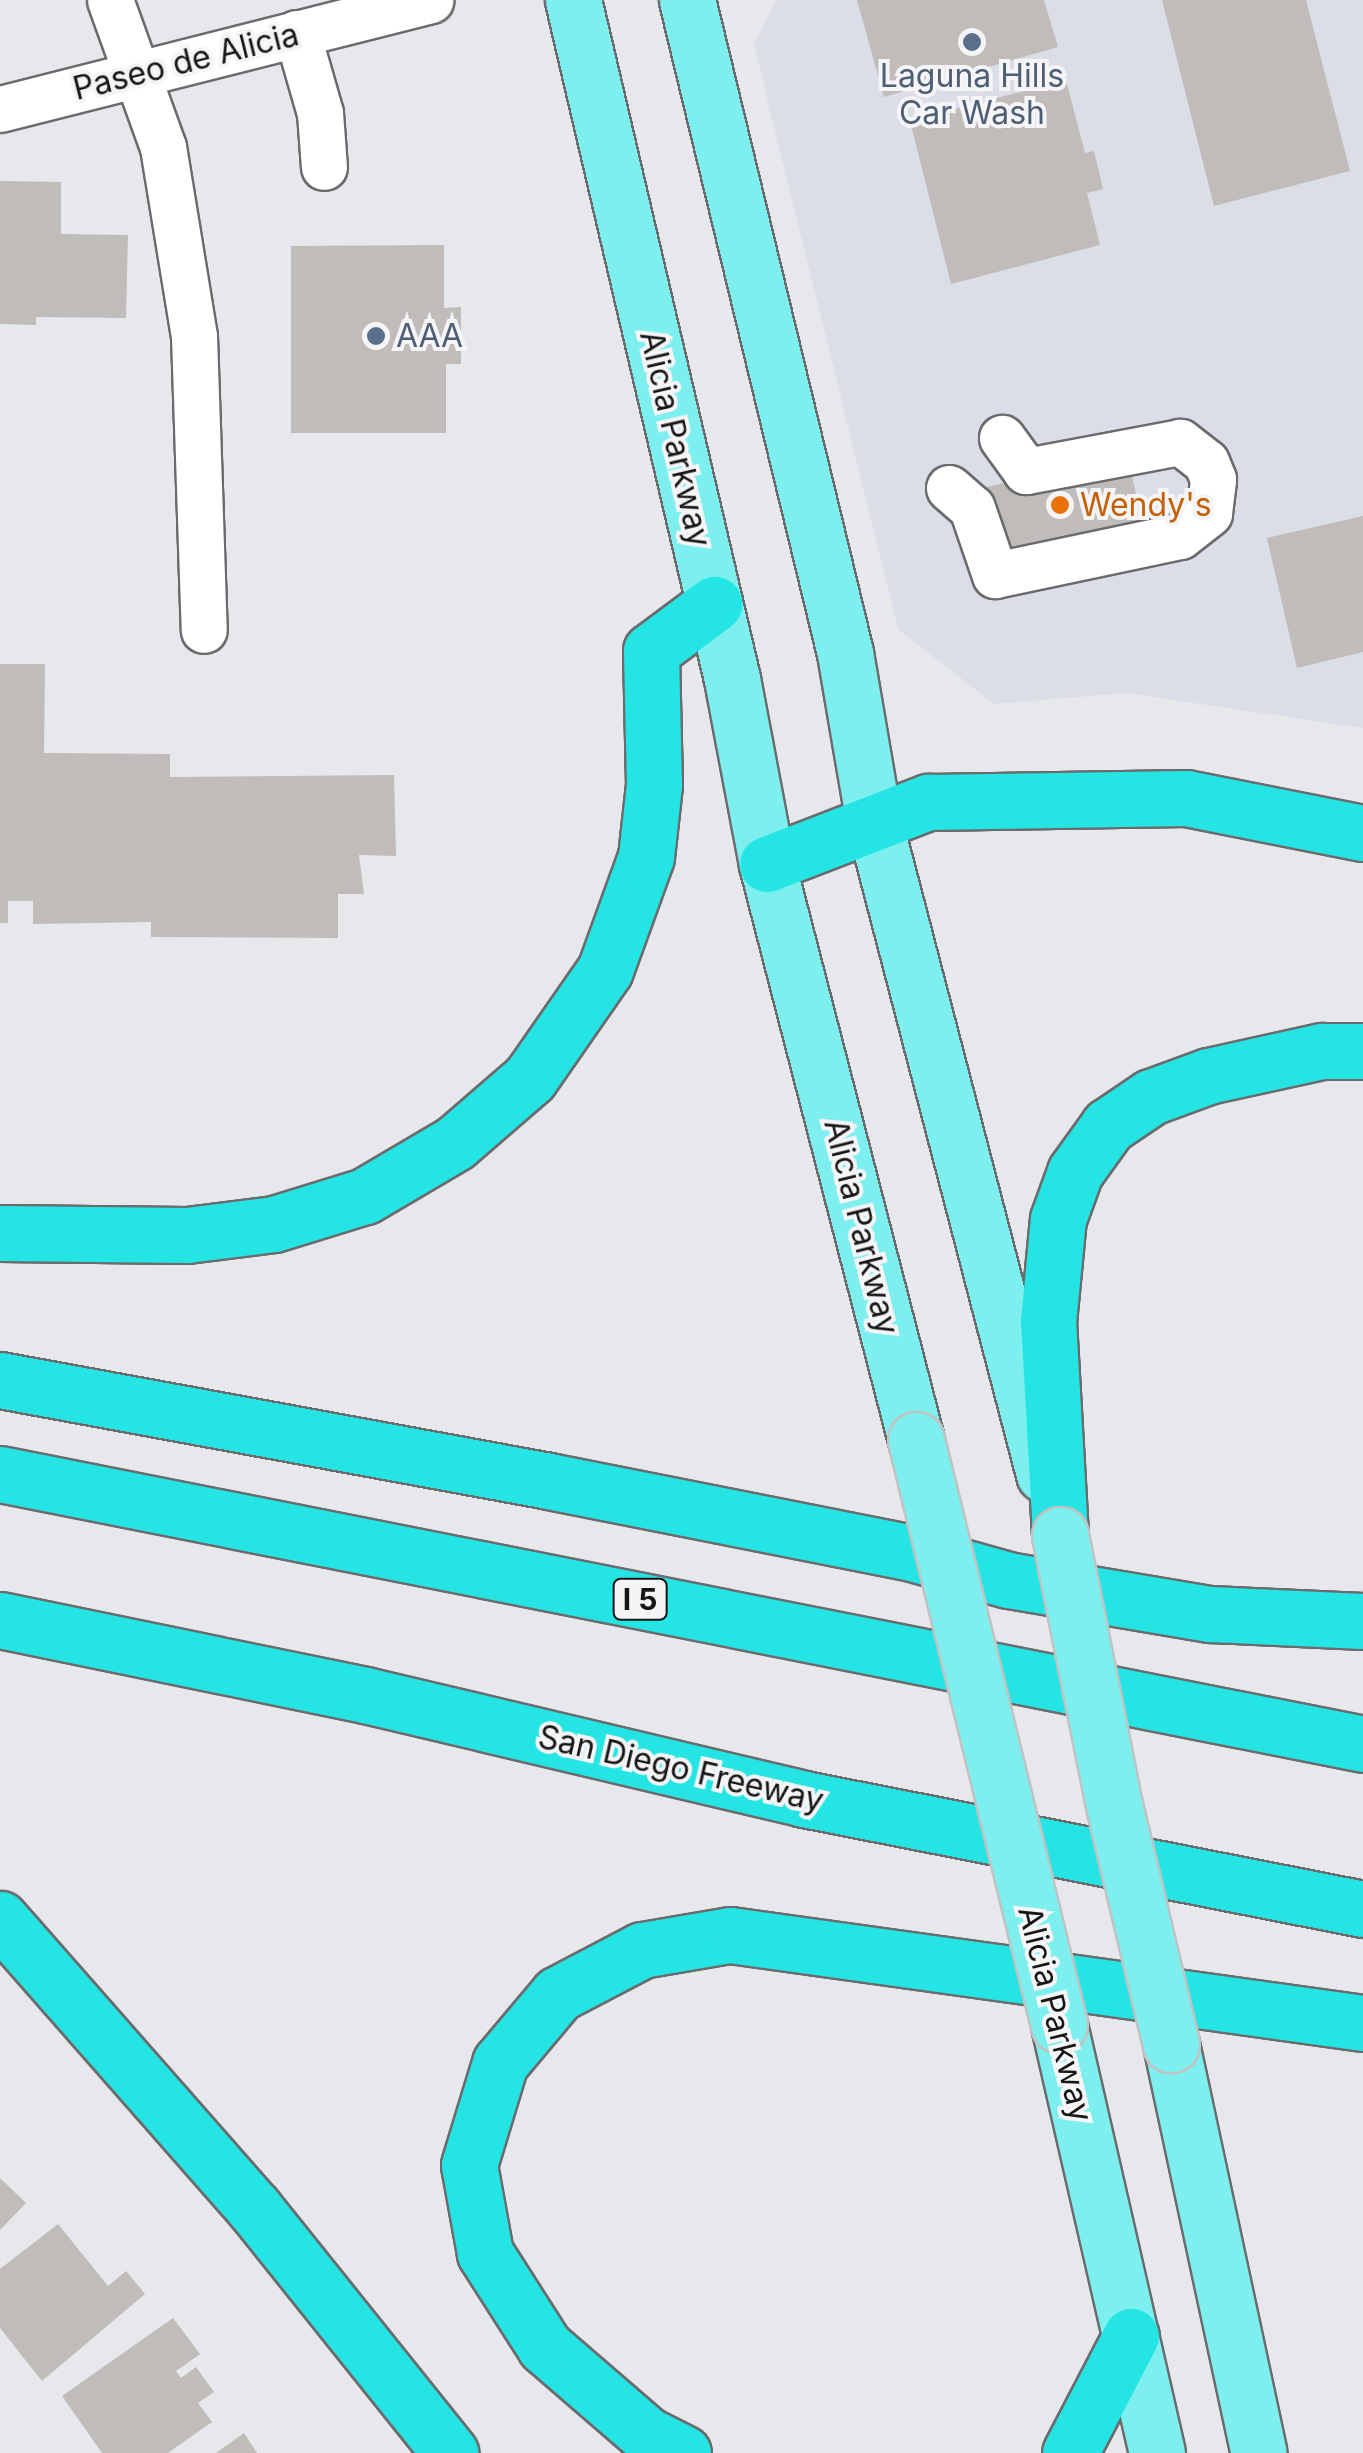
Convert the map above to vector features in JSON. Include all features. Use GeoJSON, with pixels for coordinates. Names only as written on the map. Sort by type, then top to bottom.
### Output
{"type":"FeatureCollection","features":[{"type":"Feature","properties":{"kind":"highway"},"geometry":{"type":"LineString","coordinates":[[0,1234],[187,1235],[274,1224],[365,1196],[455,1143],[530,1078],[605,970],[636,890],[654,785],[651,651],[714,604]]}},
{"type":"Feature","properties":{"kind":"highway"},"geometry":{"type":"LineString","coordinates":[[767,864],[928,802],[1186,798],[1363,833]]}},
{"type":"Feature","properties":{"kind":"highway"},"geometry":{"type":"LineString","coordinates":[[1060,1535],[1048,1322],[1058,1219],[1075,1172],[1108,1126],[1151,1097],[1246,1068],[1322,1051],[1363,1051]]}},
{"type":"Feature","properties":{"kind":"highway"},"geometry":{"type":"LineString","coordinates":[[0,1380],[912,1553],[1008,1580],[1210,1614],[1363,1621]]}},
{"type":"Feature","properties":{"kind":"highway","name":"I 5"},"geometry":{"type":"LineString","coordinates":[[0,1474],[1363,1744]]}},
{"type":"Feature","properties":{"kind":"highway","name":"San Diego Freeway"},"geometry":{"type":"LineString","coordinates":[[0,1620],[365,1695],[804,1799],[1363,1908]]}},
{"type":"Feature","properties":{"kind":"highway"},"geometry":{"type":"LineString","coordinates":[[0,1920],[254,2208],[450,2453]]}},
{"type":"Feature","properties":{"kind":"highway"},"geometry":{"type":"LineString","coordinates":[[682,2453],[647,2435],[544,2347],[485,2253],[469,2166],[500,2063],[558,1994],[642,1950],[730,1935],[1363,2023]]}},
{"type":"Feature","properties":{"kind":"highway"},"geometry":{"type":"LineString","coordinates":[[1070,2453],[1131,2336]]}},
{"type":"Feature","properties":{"kind":"main road","name":"Alicia Parkway"},"geometry":{"type":"LineString","coordinates":[[573,0],[714,604],[767,864],[916,1440],[1059,2025],[1157,2453]]}},
{"type":"Feature","properties":{"kind":"main road"},"geometry":{"type":"LineString","coordinates":[[687,0],[845,653],[874,822],[1060,1535],[1114,1804],[1260,2453]]}},
{"type":"Feature","properties":{"kind":"street"},"geometry":{"type":"LineString","coordinates":[[110,0],[163,147],[194,336],[204,630]]}},
{"type":"Feature","properties":{"kind":"street","name":"Paseo de Alicia"},"geometry":{"type":"LineString","coordinates":[[0,109],[430,0]]}},
{"type":"Feature","properties":{"kind":"street"},"geometry":{"type":"LineString","coordinates":[[298,34],[320,114],[324,167]]}},
{"type":"Feature","properties":{"kind":"street"},"geometry":{"type":"LineString","coordinates":[[949,488],[972,508],[995,575],[1180,536],[1209,513],[1212,479],[1206,462],[1180,442],[1026,471],[1002,438]]}},
{"type":"Feature","properties":{"kind":"shaded area"},"geometry":{"type":"Polygon","coordinates":[[[776,0],[1363,0],[1363,728],[1126,693],[994,704],[898,629],[754,45],[776,0]]]}},
{"type":"Feature","properties":{"kind":"building"},"geometry":{"type":"Polygon","coordinates":[[[857,0],[1044,0],[1058,47],[884,97],[857,0]]]}},
{"type":"Feature","properties":{"kind":"building"},"geometry":{"type":"Polygon","coordinates":[[[1162,0],[1306,0],[1350,171],[1214,206],[1162,0]]]}},
{"type":"Feature","properties":{"kind":"building"},"geometry":{"type":"Polygon","coordinates":[[[1066,80],[1085,153],[1094,151],[1103,189],[1087,193],[1100,245],[951,284],[910,121],[1066,80]]]}},
{"type":"Feature","properties":{"kind":"building"},"geometry":{"type":"Polygon","coordinates":[[[0,181],[61,182],[61,234],[128,235],[126,318],[36,317],[36,325],[0,324],[0,181]]]}},
{"type":"Feature","properties":{"kind":"building","name":"AAA"},"geometry":{"type":"Polygon","coordinates":[[[444,245],[444,308],[461,307],[461,364],[446,364],[446,433],[291,433],[291,246],[444,245]]]}},
{"type":"Feature","properties":{"kind":"building","name":"Wendy's"},"geometry":{"type":"Polygon","coordinates":[[[1127,454],[1142,520],[993,556],[978,489],[1127,454]]]}},
{"type":"Feature","properties":{"kind":"building"},"geometry":{"type":"Polygon","coordinates":[[[1363,516],[1363,652],[1297,668],[1267,538],[1363,516]]]}},
{"type":"Feature","properties":{"kind":"building"},"geometry":{"type":"Polygon","coordinates":[[[0,664],[45,664],[44,753],[170,754],[170,777],[394,775],[396,856],[359,855],[364,894],[338,894],[338,938],[151,937],[151,922],[33,924],[33,901],[8,901],[8,923],[0,923],[0,664]]]}},
{"type":"Feature","properties":{"kind":"building"},"geometry":{"type":"Polygon","coordinates":[[[0,2178],[26,2203],[0,2230],[0,2178]]]}},
{"type":"Feature","properties":{"kind":"building"},"geometry":{"type":"Polygon","coordinates":[[[58,2224],[108,2286],[126,2271],[145,2294],[42,2381],[0,2328],[0,2269],[58,2224]]]}},
{"type":"Feature","properties":{"kind":"building"},"geometry":{"type":"Polygon","coordinates":[[[173,2318],[200,2354],[176,2371],[181,2378],[196,2367],[214,2392],[198,2403],[212,2422],[168,2453],[102,2453],[62,2396],[173,2318]]]}},
{"type":"Feature","properties":{"kind":"building"},"geometry":{"type":"Polygon","coordinates":[[[244,2433],[257,2453],[216,2453],[244,2433]]]}},
{"type":"Feature","properties":{"kind":"place","name":"Laguna Hills Car Wash"},"geometry":{"type":"Point","coordinates":[972,42]}},
{"type":"Feature","properties":{"kind":"place","name":"AAA"},"geometry":{"type":"Point","coordinates":[376,336]}},
{"type":"Feature","properties":{"kind":"place","name":"Wendy's"},"geometry":{"type":"Point","coordinates":[1060,505]}}]}
